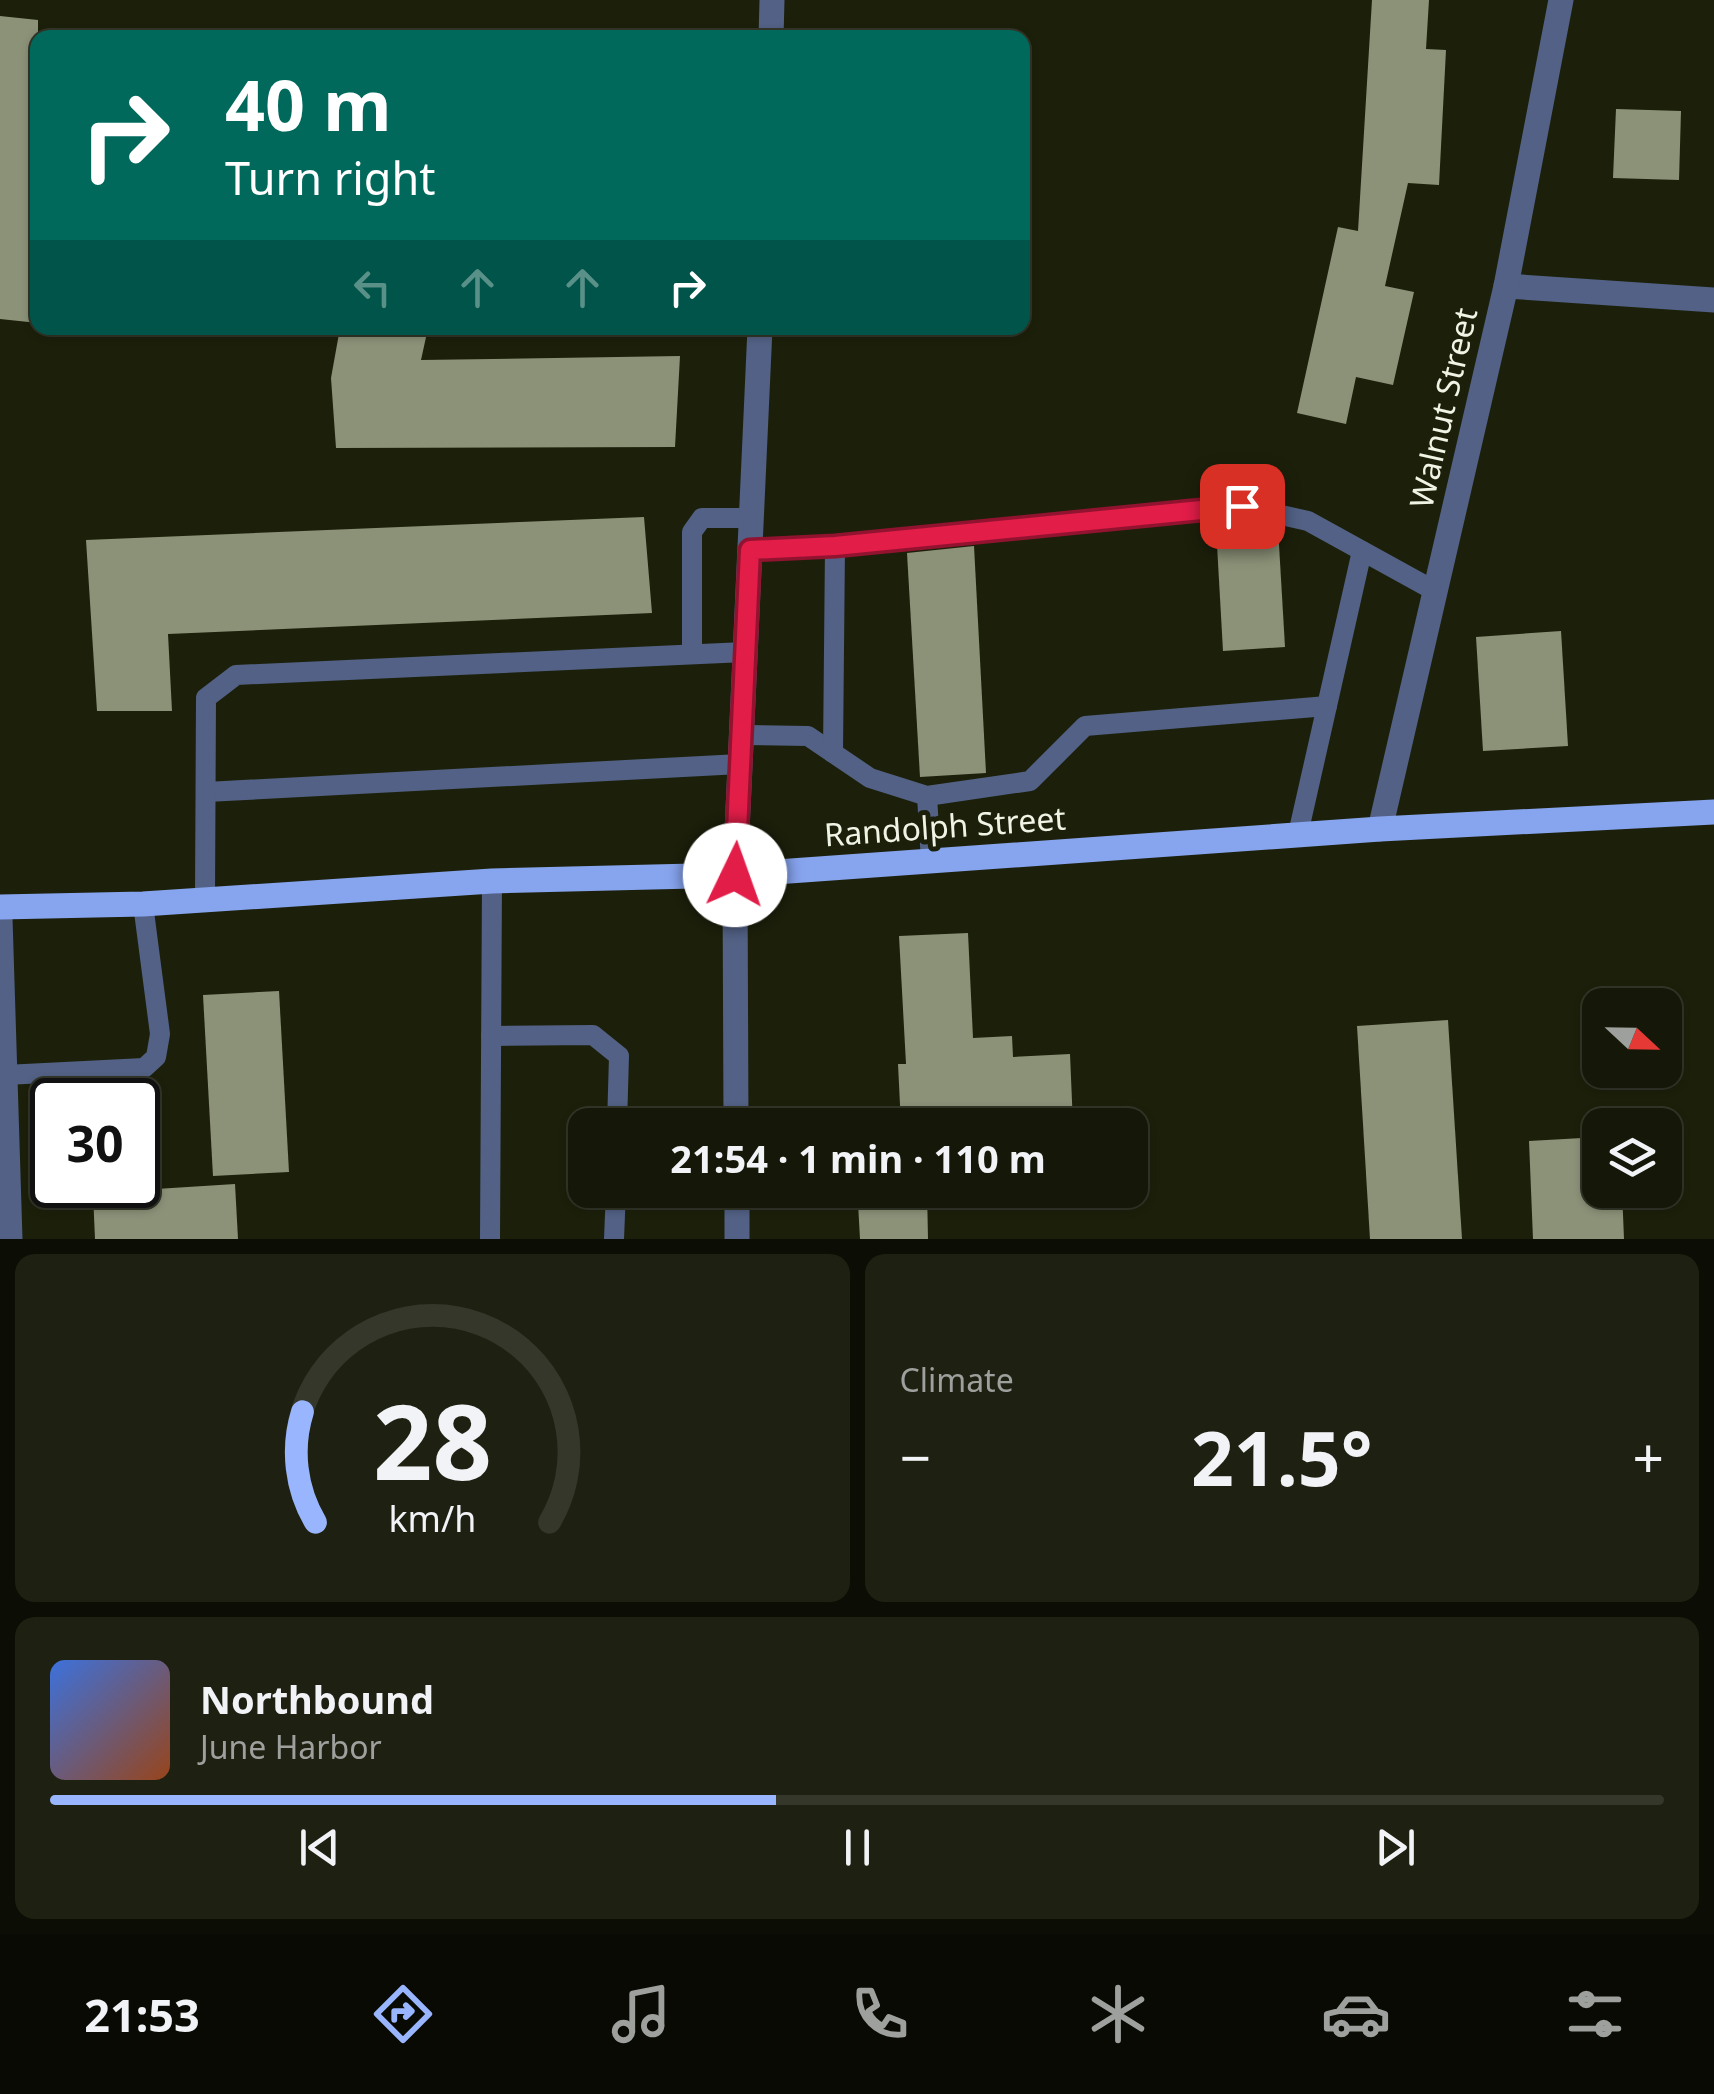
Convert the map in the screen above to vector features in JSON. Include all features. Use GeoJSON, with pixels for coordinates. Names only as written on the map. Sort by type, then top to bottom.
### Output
{"type":"FeatureCollection","features":[{"type":"Feature","properties":{"kind":"main road","name":"Randolph Street"},"geometry":{"type":"LineString","coordinates":[[0,908],[143,904],[492,881],[735,875],[1298,834],[1714,812]]}},
{"type":"Feature","properties":{"kind":"street"},"geometry":{"type":"LineString","coordinates":[[772,0],[772,30]]}},
{"type":"Feature","properties":{"kind":"street","name":"Walnut Street"},"geometry":{"type":"LineString","coordinates":[[1380,829],[1506,286],[1561,0]]}},
{"type":"Feature","properties":{"kind":"street"},"geometry":{"type":"LineString","coordinates":[[1506,286],[1714,300]]}},
{"type":"Feature","properties":{"kind":"street"},"geometry":{"type":"LineString","coordinates":[[736,1108],[735,875],[760,335]]}},
{"type":"Feature","properties":{"kind":"street"},"geometry":{"type":"LineString","coordinates":[[0,918],[10,1239]]}},
{"type":"Feature","properties":{"kind":"street"},"geometry":{"type":"LineString","coordinates":[[737,1208],[737,1239]]}},
{"type":"Feature","properties":{"kind":"lane"},"geometry":{"type":"LineString","coordinates":[[750,550],[835,546],[1242,506],[1308,521],[1435,591]]}},
{"type":"Feature","properties":{"kind":"lane"},"geometry":{"type":"LineString","coordinates":[[692,654],[692,532],[702,518],[752,518]]}},
{"type":"Feature","properties":{"kind":"lane"},"geometry":{"type":"LineString","coordinates":[[833,753],[835,546]]}},
{"type":"Feature","properties":{"kind":"lane"},"geometry":{"type":"LineString","coordinates":[[1298,834],[1362,551]]}},
{"type":"Feature","properties":{"kind":"lane"},"geometry":{"type":"LineString","coordinates":[[205,897],[206,698],[236,674],[745,652]]}},
{"type":"Feature","properties":{"kind":"lane"},"geometry":{"type":"LineString","coordinates":[[741,735],[808,736],[870,778],[927,796],[1030,780],[1085,726],[1327,706]]}},
{"type":"Feature","properties":{"kind":"lane"},"geometry":{"type":"LineString","coordinates":[[206,792],[740,764]]}},
{"type":"Feature","properties":{"kind":"lane"},"geometry":{"type":"LineString","coordinates":[[927,796],[931,861]]}},
{"type":"Feature","properties":{"kind":"lane"},"geometry":{"type":"LineString","coordinates":[[490,1239],[492,881]]}},
{"type":"Feature","properties":{"kind":"lane"},"geometry":{"type":"LineString","coordinates":[[5,1075],[144,1068],[156,1058],[160,1034],[143,904]]}},
{"type":"Feature","properties":{"kind":"lane"},"geometry":{"type":"LineString","coordinates":[[491,1036],[592,1035],[618,1056],[617,1108]]}},
{"type":"Feature","properties":{"kind":"lane"},"geometry":{"type":"LineString","coordinates":[[614,1239],[615,1208]]}},
{"type":"Feature","properties":{"kind":"building"},"geometry":{"type":"Polygon","coordinates":[[[1372,0],[1429,0],[1426,49],[1446,50],[1439,185],[1408,183],[1385,286],[1414,292],[1393,385],[1356,377],[1346,424],[1297,413],[1338,227],[1358,231],[1372,0]]]}},
{"type":"Feature","properties":{"kind":"building"},"geometry":{"type":"Polygon","coordinates":[[[0,16],[38,20],[38,30],[30,30],[30,322],[0,319],[0,16]]]}},
{"type":"Feature","properties":{"kind":"building"},"geometry":{"type":"Polygon","coordinates":[[[1616,109],[1681,111],[1679,180],[1613,178],[1616,109]]]}},
{"type":"Feature","properties":{"kind":"building"},"geometry":{"type":"Polygon","coordinates":[[[339,335],[426,335],[421,360],[680,356],[675,447],[336,448],[331,378],[339,335]]]}},
{"type":"Feature","properties":{"kind":"building"},"geometry":{"type":"Polygon","coordinates":[[[644,517],[652,613],[168,634],[172,711],[97,711],[86,540],[644,517]]]}},
{"type":"Feature","properties":{"kind":"building"},"geometry":{"type":"Polygon","coordinates":[[[1216,527],[1278,528],[1285,647],[1223,651],[1216,527]]]}},
{"type":"Feature","properties":{"kind":"building"},"geometry":{"type":"Polygon","coordinates":[[[974,546],[986,773],[920,777],[907,553],[974,546]]]}},
{"type":"Feature","properties":{"kind":"building"},"geometry":{"type":"Polygon","coordinates":[[[1561,631],[1568,746],[1483,751],[1476,637],[1561,631]]]}},
{"type":"Feature","properties":{"kind":"building"},"geometry":{"type":"Polygon","coordinates":[[[968,933],[973,1038],[1012,1036],[1013,1057],[1070,1054],[1072,1108],[900,1108],[898,1064],[906,1064],[899,936],[968,933]]]}},
{"type":"Feature","properties":{"kind":"building"},"geometry":{"type":"Polygon","coordinates":[[[279,991],[289,1172],[213,1176],[203,995],[279,991]]]}},
{"type":"Feature","properties":{"kind":"building"},"geometry":{"type":"Polygon","coordinates":[[[1448,1020],[1462,1239],[1370,1239],[1357,1026],[1448,1020]]]}},
{"type":"Feature","properties":{"kind":"building"},"geometry":{"type":"Polygon","coordinates":[[[1582,1138],[1582,1208],[1623,1208],[1624,1239],[1533,1239],[1529,1141],[1582,1138]]]}},
{"type":"Feature","properties":{"kind":"building"},"geometry":{"type":"Polygon","coordinates":[[[235,1184],[238,1239],[95,1239],[94,1208],[160,1208],[160,1189],[235,1184]]]}},
{"type":"Feature","properties":{"kind":"building"},"geometry":{"type":"Polygon","coordinates":[[[858,1208],[927,1208],[928,1239],[860,1239],[858,1208]]]}},
{"type":"Feature","properties":{"kind":"route"},"geometry":{"type":"LineString","coordinates":[[735,875],[750,550],[835,546],[1242,506]]}}]}
